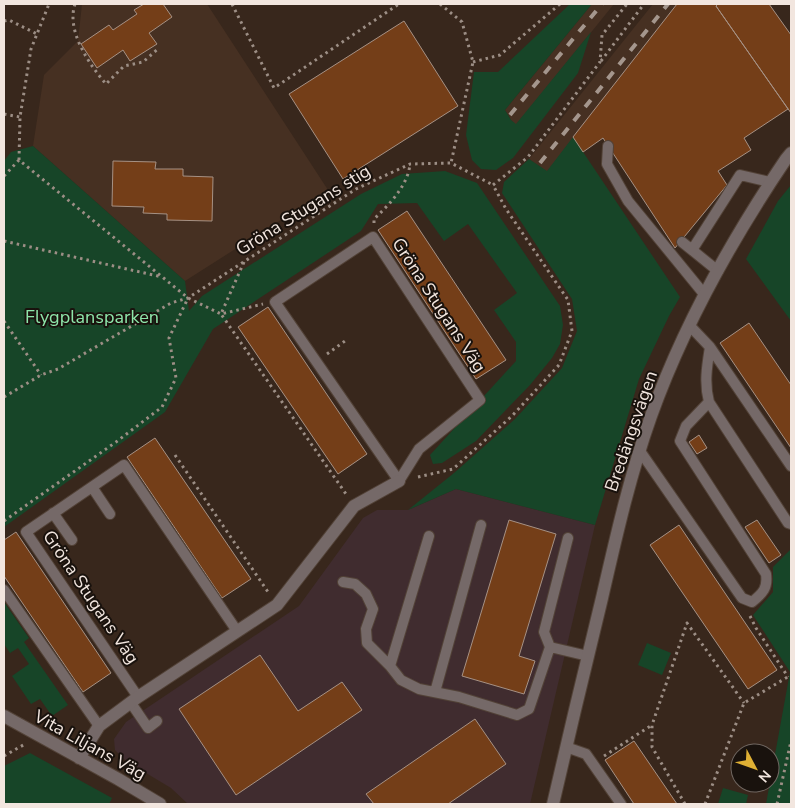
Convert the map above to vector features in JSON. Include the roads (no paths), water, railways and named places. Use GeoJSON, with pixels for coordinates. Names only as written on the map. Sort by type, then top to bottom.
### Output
{"type":"FeatureCollection","features":[{"type":"Feature","properties":{"kind":"street","name":"Bredängsvägen"},"geometry":{"type":"LineString","coordinates":[[553,804],[625,499],[652,415],[675,357],[704,294],[743,225],[791,153]]}},
{"type":"Feature","properties":{"kind":"street","name":"Gröna Stugans Väg"},"geometry":{"type":"LineString","coordinates":[[79,758],[99,726],[237,630],[277,605],[354,506],[399,481]]}},
{"type":"Feature","properties":{"kind":"street","name":"Vita Liljans Väg"},"geometry":{"type":"LineString","coordinates":[[4,716],[160,804]]}},
{"type":"Feature","properties":{"kind":"lane"},"geometry":{"type":"LineString","coordinates":[[608,146],[607,164],[628,201],[704,294]]}},
{"type":"Feature","properties":{"kind":"lane"},"geometry":{"type":"LineString","coordinates":[[692,250],[740,176],[770,182]]}},
{"type":"Feature","properties":{"kind":"lane","name":"Gröna Stugans Väg"},"geometry":{"type":"LineString","coordinates":[[373,237],[480,400],[419,449],[399,481],[275,302],[373,237]]}},
{"type":"Feature","properties":{"kind":"lane"},"geometry":{"type":"LineString","coordinates":[[682,242],[718,270]]}},
{"type":"Feature","properties":{"kind":"lane"},"geometry":{"type":"LineString","coordinates":[[690,326],[710,347],[791,466]]}},
{"type":"Feature","properties":{"kind":"lane"},"geometry":{"type":"LineString","coordinates":[[710,347],[706,376],[706,390],[709,402],[783,515],[791,524]]}},
{"type":"Feature","properties":{"kind":"lane"},"geometry":{"type":"LineString","coordinates":[[640,451],[742,598],[752,602],[763,594],[768,584],[766,574],[680,441],[686,426],[709,402]]}},
{"type":"Feature","properties":{"kind":"lane","name":"Gröna Stugans Väg"},"geometry":{"type":"LineString","coordinates":[[135,700],[26,532],[53,513],[124,465],[237,630]]}},
{"type":"Feature","properties":{"kind":"lane"},"geometry":{"type":"LineString","coordinates":[[92,487],[110,514]]}},
{"type":"Feature","properties":{"kind":"lane"},"geometry":{"type":"LineString","coordinates":[[53,513],[72,540]]}},
{"type":"Feature","properties":{"kind":"lane"},"geometry":{"type":"LineString","coordinates":[[435,692],[481,525]]}},
{"type":"Feature","properties":{"kind":"lane"},"geometry":{"type":"LineString","coordinates":[[390,666],[429,536]]}},
{"type":"Feature","properties":{"kind":"lane"},"geometry":{"type":"LineString","coordinates":[[343,582],[356,584],[366,594],[373,609],[366,629],[367,643],[401,680],[420,689],[517,715],[529,709],[550,647],[544,632],[568,538]]}},
{"type":"Feature","properties":{"kind":"lane"},"geometry":{"type":"LineString","coordinates":[[4,590],[99,726]]}},
{"type":"Feature","properties":{"kind":"lane"},"geometry":{"type":"LineString","coordinates":[[550,647],[588,656]]}},
{"type":"Feature","properties":{"kind":"lane"},"geometry":{"type":"LineString","coordinates":[[135,700],[148,728],[157,721]]}},
{"type":"Feature","properties":{"kind":"lane"},"geometry":{"type":"LineString","coordinates":[[566,746],[586,754],[621,804]]}},
{"type":"Feature","properties":{"kind":"railway"},"geometry":{"type":"LineString","coordinates":[[510,115],[602,4]]}},
{"type":"Feature","properties":{"kind":"railway"},"geometry":{"type":"LineString","coordinates":[[540,163],[668,4]]}},
{"type":"Feature","properties":{"kind":"park label","name":"Flygplansparken"},"geometry":{"type":"Point","coordinates":[92,317]}}]}
